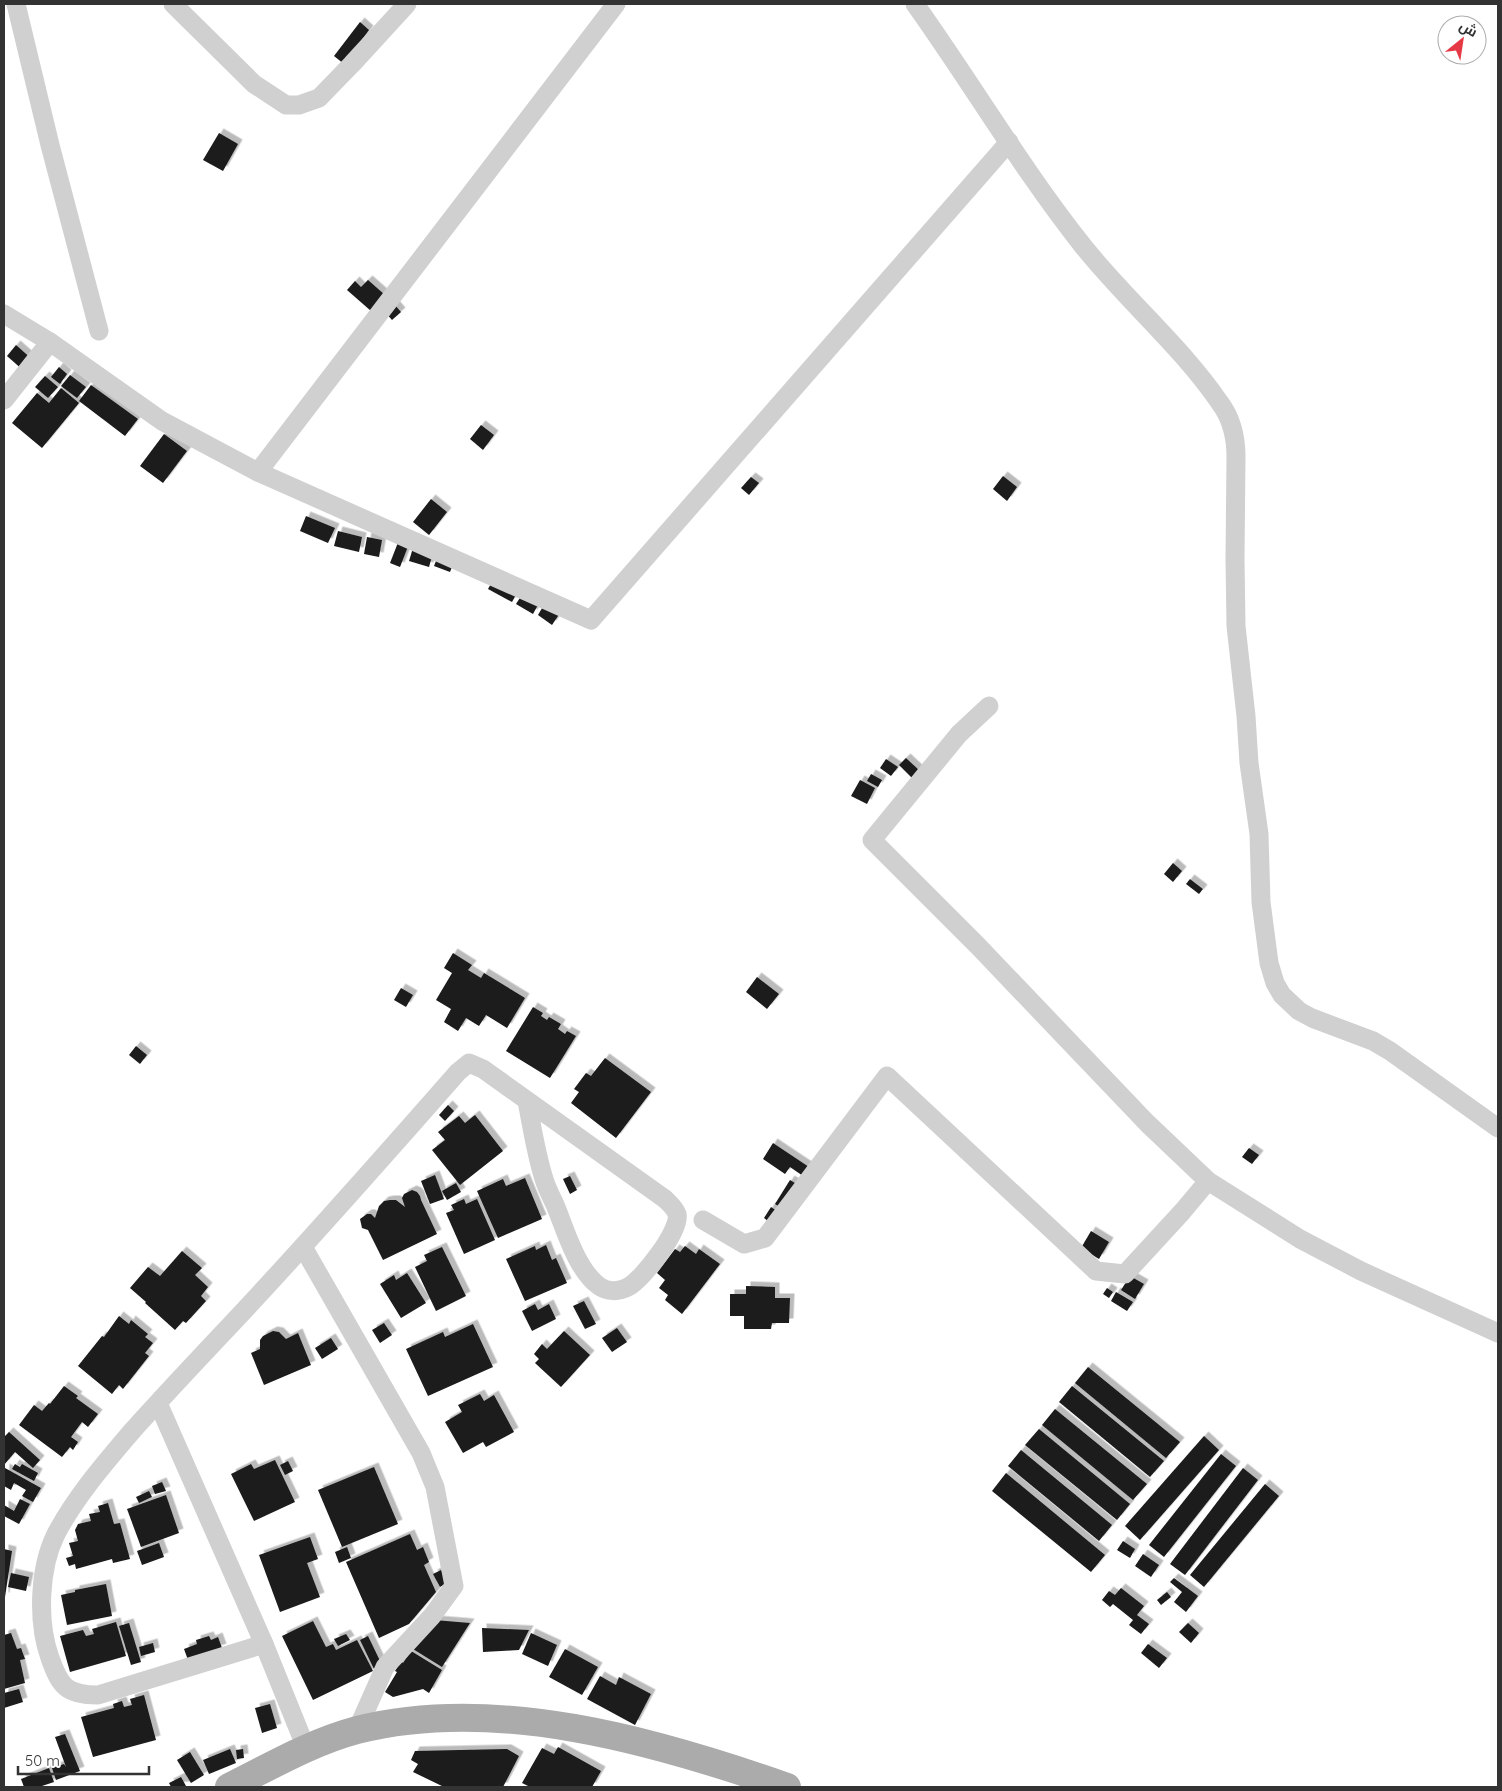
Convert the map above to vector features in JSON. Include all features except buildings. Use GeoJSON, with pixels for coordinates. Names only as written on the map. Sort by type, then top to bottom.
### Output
{"type":"FeatureCollection","features":[{"type":"Feature","properties":{"kind":"main road"},"geometry":{"type":"LineString","coordinates":[[229,1787],[306,1748],[357,1730],[412,1720],[451,1718],[532,1722],[618,1737],[725,1765],[787,1787]]}},
{"type":"Feature","properties":{"kind":"street"},"geometry":{"type":"LineString","coordinates":[[16,4],[99,331]]}},
{"type":"Feature","properties":{"kind":"street"},"geometry":{"type":"LineString","coordinates":[[173,4],[254,84],[286,105],[299,104],[319,98],[406,4]]}},
{"type":"Feature","properties":{"kind":"street"},"geometry":{"type":"LineString","coordinates":[[258,472],[616,4]]}},
{"type":"Feature","properties":{"kind":"street"},"geometry":{"type":"LineString","coordinates":[[915,4],[1048,202],[1085,248],[1206,384],[1221,404],[1232,427],[1236,441],[1236,626],[1249,763],[1259,834],[1264,935],[1275,983],[1282,995],[1299,1011],[1312,1018],[1352,1032],[1384,1048],[1498,1128]]}},
{"type":"Feature","properties":{"kind":"street"},"geometry":{"type":"LineString","coordinates":[[4,314],[50,342],[162,421],[258,472],[591,620],[1009,142]]}},
{"type":"Feature","properties":{"kind":"street"},"geometry":{"type":"LineString","coordinates":[[4,400],[50,342]]}},
{"type":"Feature","properties":{"kind":"street"},"geometry":{"type":"LineString","coordinates":[[989,706],[959,734],[872,840],[978,946],[1147,1123],[1208,1181],[1300,1239],[1361,1271],[1498,1333]]}},
{"type":"Feature","properties":{"kind":"street"},"geometry":{"type":"LineString","coordinates":[[264,1644],[98,1695],[83,1695],[71,1690],[62,1685],[56,1676],[44,1643],[41,1605],[46,1565],[55,1536],[72,1506],[102,1466],[158,1402],[303,1247],[469,1063],[479,1066],[665,1199],[677,1214],[677,1224],[672,1235],[629,1287],[609,1291],[599,1286],[576,1256],[544,1179],[527,1101]]}},
{"type":"Feature","properties":{"kind":"street"},"geometry":{"type":"LineString","coordinates":[[702,1220],[744,1244],[764,1238],[887,1076],[1096,1271],[1125,1274],[1208,1181]]}},
{"type":"Feature","properties":{"kind":"street"},"geometry":{"type":"LineString","coordinates":[[303,1247],[421,1453],[435,1486],[454,1586],[432,1616],[385,1667],[357,1730]]}},
{"type":"Feature","properties":{"kind":"street"},"geometry":{"type":"LineString","coordinates":[[158,1402],[264,1644],[306,1748]]}}]}
